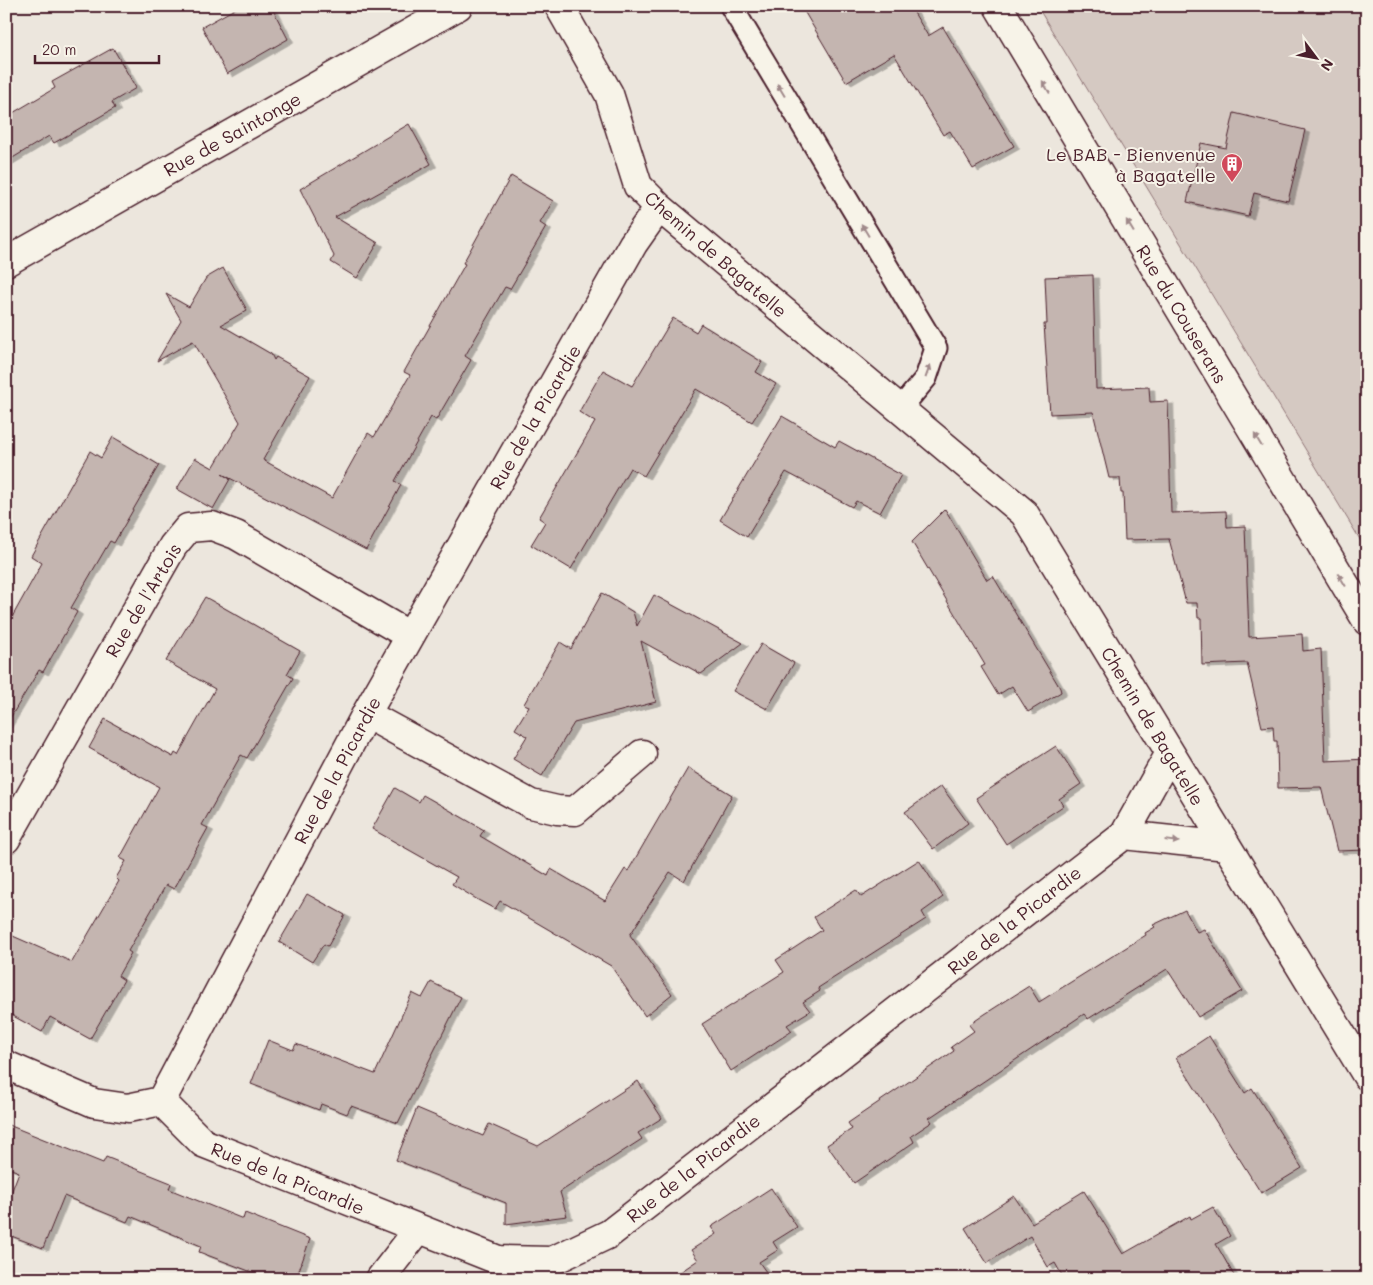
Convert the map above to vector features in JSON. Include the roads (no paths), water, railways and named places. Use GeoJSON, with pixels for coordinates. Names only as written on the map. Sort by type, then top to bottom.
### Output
{"type":"FeatureCollection","features":[{"type":"Feature","properties":{"kind":"street","name":"Rue de Saintonge"},"geometry":{"type":"LineString","coordinates":[[6,262],[458,6]]}},
{"type":"Feature","properties":{"kind":"street","name":"Chemin de Bagatelle"},"geometry":{"type":"LineString","coordinates":[[559,6],[609,94],[638,186],[659,207],[1024,513],[1367,1076]]}},
{"type":"Feature","properties":{"kind":"street","name":"Rue du Couserans"},"geometry":{"type":"LineString","coordinates":[[998,6],[1367,622]]}},
{"type":"Feature","properties":{"kind":"street","name":"Rue de la Picardie"},"geometry":{"type":"LineString","coordinates":[[659,207],[633,244],[366,714],[162,1101],[202,1143],[418,1230],[498,1260],[552,1262],[609,1234],[1124,835],[1170,753]]}},
{"type":"Feature","properties":{"kind":"street","name":"Rue de l'Artois"},"geometry":{"type":"LineString","coordinates":[[6,839],[172,546],[188,528],[212,526],[236,535],[410,636]]}},
{"type":"Feature","properties":{"kind":"street"},"geometry":{"type":"LineString","coordinates":[[366,714],[531,804],[556,810],[575,812],[642,754]]}},
{"type":"Feature","properties":{"kind":"street"},"geometry":{"type":"LineString","coordinates":[[1124,835],[1227,846]]}},
{"type":"Feature","properties":{"kind":"street"},"geometry":{"type":"LineString","coordinates":[[6,1065],[94,1103],[128,1108],[162,1101]]}},
{"type":"Feature","properties":{"kind":"street"},"geometry":{"type":"LineString","coordinates":[[380,1279],[418,1230]]}},
{"type":"Feature","properties":{"kind":"lane"},"geometry":{"type":"LineString","coordinates":[[731,6],[936,348],[926,378],[900,410]]}},
{"type":"Feature","properties":{"kind":"place","name":"Le BAB - Bienvenue à Bagatelle"},"geometry":{"type":"Point","coordinates":[1232,183]}}]}
